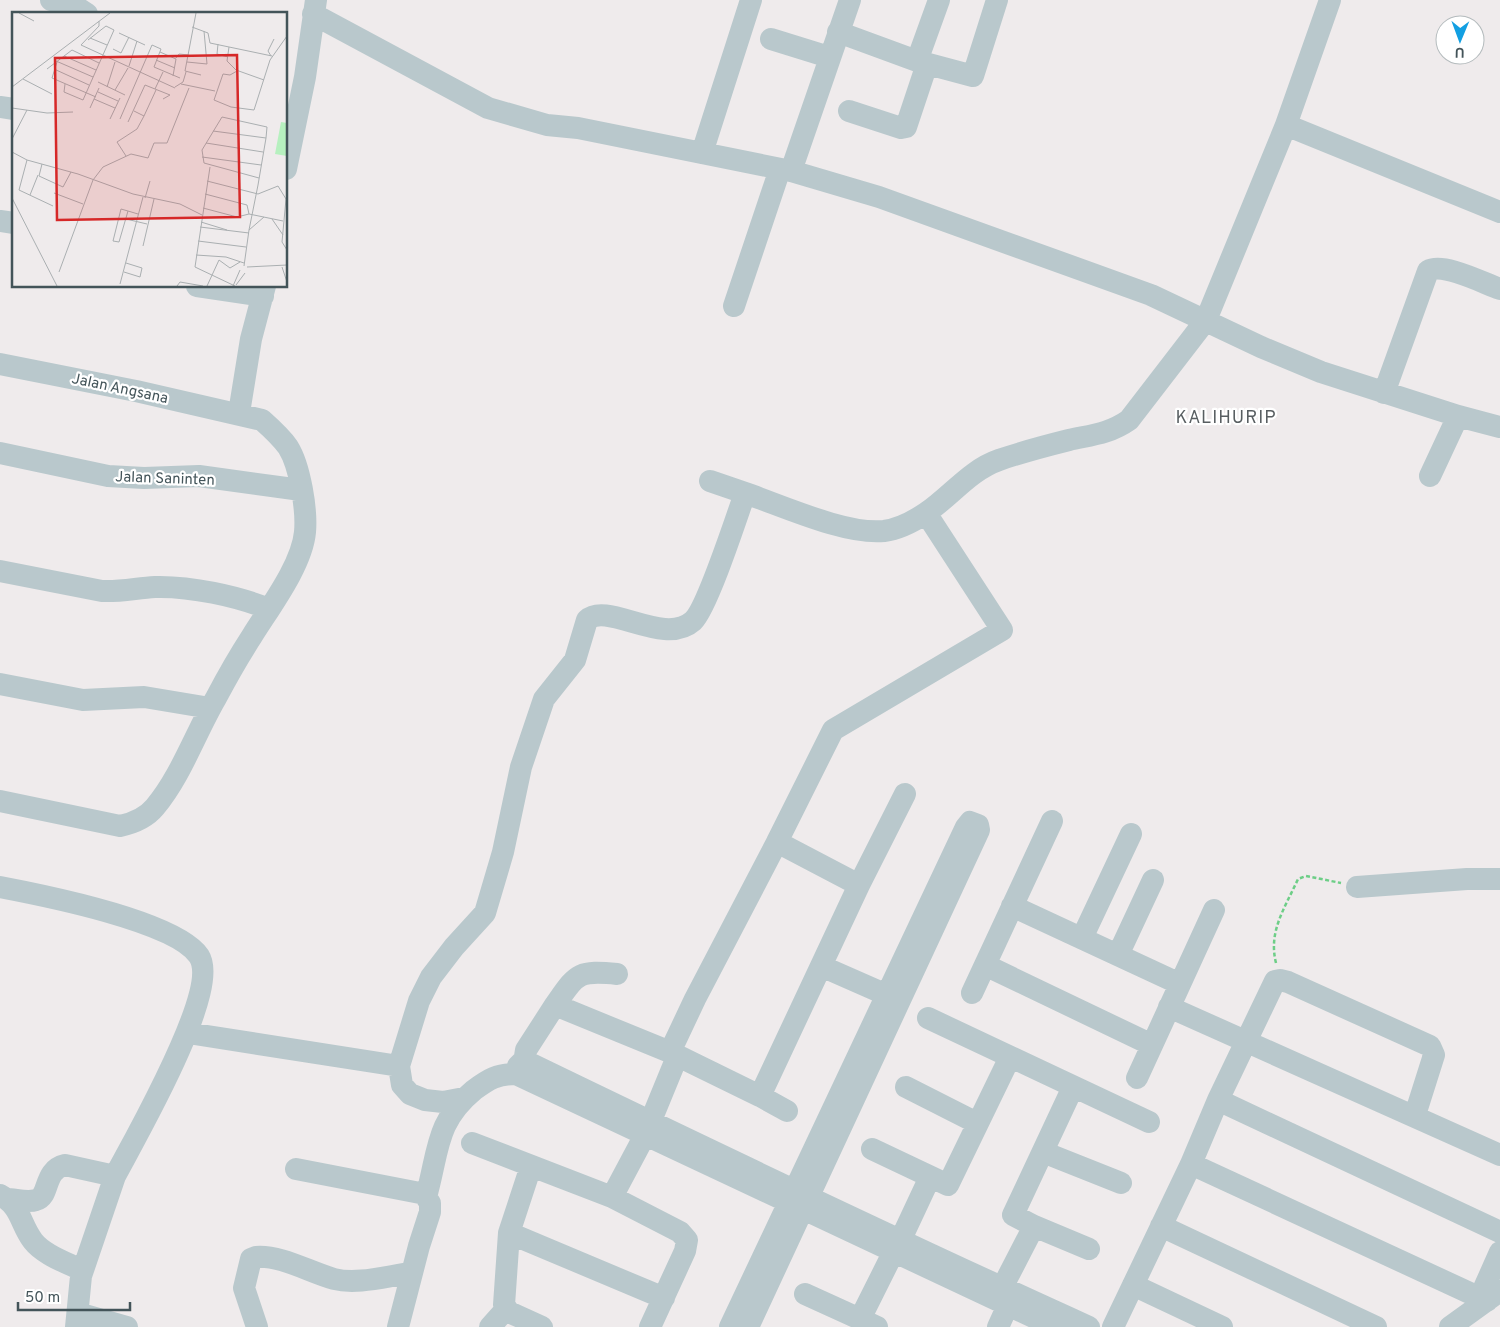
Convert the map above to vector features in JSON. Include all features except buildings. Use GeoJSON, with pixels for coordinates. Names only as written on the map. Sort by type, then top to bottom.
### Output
{"type":"FeatureCollection","features":[{"type":"Feature","properties":{"kind":"street"},"geometry":{"type":"LineString","coordinates":[[51,0],[78,8],[83,12]]}},
{"type":"Feature","properties":{"kind":"street"},"geometry":{"type":"LineString","coordinates":[[702,153],[751,0]]}},
{"type":"Feature","properties":{"kind":"street"},"geometry":{"type":"LineString","coordinates":[[734,306],[850,0]]}},
{"type":"Feature","properties":{"kind":"street"},"geometry":{"type":"LineString","coordinates":[[849,111],[901,128],[906,127],[939,0]]}},
{"type":"Feature","properties":{"kind":"street"},"geometry":{"type":"LineString","coordinates":[[838,32],[922,63],[973,76],[997,0]]}},
{"type":"Feature","properties":{"kind":"street"},"geometry":{"type":"LineString","coordinates":[[710,481],[860,530],[884,530],[906,524],[926,513],[973,473],[997,461],[1069,440],[1115,430],[1136,412],[1206,320],[1286,125],[1330,0]]}},
{"type":"Feature","properties":{"kind":"street"},"geometry":{"type":"LineString","coordinates":[[288,150],[296,75],[314,7],[488,108],[547,126],[578,128],[786,170],[879,197],[1151,296],[1261,347],[1321,372],[1458,416],[1500,427]]}},
{"type":"Feature","properties":{"kind":"street"},"geometry":{"type":"LineString","coordinates":[[771,39],[829,57]]}},
{"type":"Feature","properties":{"kind":"street"},"geometry":{"type":"LineString","coordinates":[[1286,125],[1500,212]]}},
{"type":"Feature","properties":{"kind":"street"},"geometry":{"type":"LineString","coordinates":[[1384,393],[1428,271],[1439,268],[1448,270],[1500,289]]}},
{"type":"Feature","properties":{"kind":"street"},"geometry":{"type":"LineString","coordinates":[[224,288],[264,291],[251,338],[240,413]]}},
{"type":"Feature","properties":{"kind":"street","name":"Jalan Angsana"},"geometry":{"type":"LineString","coordinates":[[0,364],[240,413],[262,420],[289,448],[305,510],[305,533],[290,574],[210,708],[186,758],[155,807],[135,823],[120,826],[0,801]]}},
{"type":"Feature","properties":{"kind":"street"},"geometry":{"type":"LineString","coordinates":[[1430,476],[1458,416]]}},
{"type":"Feature","properties":{"kind":"street","name":"Jalan Saninten"},"geometry":{"type":"LineString","coordinates":[[0,453],[108,476],[144,478],[199,476],[301,490]]}},
{"type":"Feature","properties":{"kind":"street"},"geometry":{"type":"LineString","coordinates":[[464,1098],[443,1102],[425,1100],[410,1094],[402,1085],[399,1066],[419,1001],[432,977],[454,947],[485,913],[503,852],[521,767],[544,699],[574,660],[587,620],[596,615],[671,630],[683,628],[695,620],[708,592],[746,493]]}},
{"type":"Feature","properties":{"kind":"street"},"geometry":{"type":"LineString","coordinates":[[612,1197],[647,1128],[695,999],[833,730],[1002,630],[926,513]]}},
{"type":"Feature","properties":{"kind":"street"},"geometry":{"type":"LineString","coordinates":[[0,570],[102,591],[118,592],[157,587],[204,592],[269,609]]}},
{"type":"Feature","properties":{"kind":"street"},"geometry":{"type":"LineString","coordinates":[[0,684],[83,700],[144,697],[210,708]]}},
{"type":"Feature","properties":{"kind":"street"},"geometry":{"type":"LineString","coordinates":[[760,1096],[859,884],[905,794]]}},
{"type":"Feature","properties":{"kind":"street"},"geometry":{"type":"LineString","coordinates":[[972,993],[1052,821]]}},
{"type":"Feature","properties":{"kind":"street"},"geometry":{"type":"LineString","coordinates":[[1082,938],[1131,834]]}},
{"type":"Feature","properties":{"kind":"street"},"geometry":{"type":"LineString","coordinates":[[777,842],[859,884]]}},
{"type":"Feature","properties":{"kind":"street"},"geometry":{"type":"LineString","coordinates":[[1357,887],[1467,879],[1500,879]]}},
{"type":"Feature","properties":{"kind":"street"},"geometry":{"type":"LineString","coordinates":[[1118,955],[1153,880]]}},
{"type":"Feature","properties":{"kind":"street"},"geometry":{"type":"LineString","coordinates":[[0,887],[54,897],[112,913],[146,925],[186,944],[200,957],[202,966],[201,979],[188,1033],[171,1070],[115,1176],[81,1276],[77,1320],[127,1327]]}},
{"type":"Feature","properties":{"kind":"street"},"geometry":{"type":"LineString","coordinates":[[748,1327],[814,1165],[935,906],[887,995],[849,1088]]}},
{"type":"Feature","properties":{"kind":"street"},"geometry":{"type":"LineString","coordinates":[[1012,906],[1180,984]]}},
{"type":"Feature","properties":{"kind":"street"},"geometry":{"type":"LineString","coordinates":[[1137,1078],[1214,910]]}},
{"type":"Feature","properties":{"kind":"street"},"geometry":{"type":"LineString","coordinates":[[985,965],[1152,1045]]}},
{"type":"Feature","properties":{"kind":"street"},"geometry":{"type":"LineString","coordinates":[[821,966],[887,995]]}},
{"type":"Feature","properties":{"kind":"street"},"geometry":{"type":"LineString","coordinates":[[520,1068],[530,1041],[571,982],[583,973],[617,974]]}},
{"type":"Feature","properties":{"kind":"street"},"geometry":{"type":"LineString","coordinates":[[1113,1327],[1191,1164],[1218,1100],[1269,990],[1275,981],[1280,980],[1430,1046],[1434,1055],[1415,1116]]}},
{"type":"Feature","properties":{"kind":"street"},"geometry":{"type":"LineString","coordinates":[[555,1006],[674,1055],[787,1111]]}},
{"type":"Feature","properties":{"kind":"street"},"geometry":{"type":"LineString","coordinates":[[1169,1007],[1247,1040],[1500,1155]]}},
{"type":"Feature","properties":{"kind":"street"},"geometry":{"type":"LineString","coordinates":[[928,1018],[1149,1122]]}},
{"type":"Feature","properties":{"kind":"street"},"geometry":{"type":"LineString","coordinates":[[188,1033],[399,1066]]}},
{"type":"Feature","properties":{"kind":"street"},"geometry":{"type":"LineString","coordinates":[[872,1149],[948,1185],[1010,1057]]}},
{"type":"Feature","properties":{"kind":"street"},"geometry":{"type":"LineString","coordinates":[[398,1327],[411,1274],[430,1212],[426,1197],[443,1128],[448,1117],[464,1098],[494,1076],[530,1063],[647,1128],[721,1156],[800,1199],[857,1221],[897,1246],[1005,1297],[1089,1327]]}},
{"type":"Feature","properties":{"kind":"street"},"geometry":{"type":"LineString","coordinates":[[1074,1086],[1013,1216],[1089,1249]]}},
{"type":"Feature","properties":{"kind":"street"},"geometry":{"type":"LineString","coordinates":[[906,1087],[977,1123]]}},
{"type":"Feature","properties":{"kind":"street"},"geometry":{"type":"LineString","coordinates":[[1218,1100],[1500,1232]]}},
{"type":"Feature","properties":{"kind":"street"},"geometry":{"type":"LineString","coordinates":[[472,1143],[612,1197],[680,1232],[687,1240],[685,1252],[650,1327]]}},
{"type":"Feature","properties":{"kind":"street"},"geometry":{"type":"LineString","coordinates":[[1043,1152],[1120,1183]]}},
{"type":"Feature","properties":{"kind":"street"},"geometry":{"type":"LineString","coordinates":[[1191,1164],[1489,1296]]}},
{"type":"Feature","properties":{"kind":"street"},"geometry":{"type":"LineString","coordinates":[[4,1197],[37,1200],[42,1197],[52,1172],[57,1167],[65,1165],[115,1176]]}},
{"type":"Feature","properties":{"kind":"street"},"geometry":{"type":"LineString","coordinates":[[532,1166],[509,1233],[504,1305],[514,1315],[542,1327]]}},
{"type":"Feature","properties":{"kind":"street"},"geometry":{"type":"LineString","coordinates":[[296,1170],[420,1193],[426,1197]]}},
{"type":"Feature","properties":{"kind":"street"},"geometry":{"type":"LineString","coordinates":[[805,1294],[868,1323],[897,1246],[930,1176]]}},
{"type":"Feature","properties":{"kind":"street"},"geometry":{"type":"LineString","coordinates":[[4,1197],[14,1204],[34,1243],[79,1269],[81,1276]]}},
{"type":"Feature","properties":{"kind":"street"},"geometry":{"type":"LineString","coordinates":[[730,1327],[800,1199]]}},
{"type":"Feature","properties":{"kind":"street"},"geometry":{"type":"LineString","coordinates":[[998,1327],[1005,1297],[1034,1226]]}},
{"type":"Feature","properties":{"kind":"street"},"geometry":{"type":"LineString","coordinates":[[1161,1226],[1376,1327]]}},
{"type":"Feature","properties":{"kind":"street"},"geometry":{"type":"LineString","coordinates":[[509,1233],[664,1298]]}},
{"type":"Feature","properties":{"kind":"street"},"geometry":{"type":"LineString","coordinates":[[1450,1327],[1489,1296],[1500,1252]]}},
{"type":"Feature","properties":{"kind":"street"},"geometry":{"type":"LineString","coordinates":[[257,1327],[244,1288],[252,1259],[256,1257],[280,1261],[336,1279],[353,1281],[411,1274]]}},
{"type":"Feature","properties":{"kind":"street"},"geometry":{"type":"LineString","coordinates":[[1132,1285],[1222,1327]]}},
{"type":"Feature","properties":{"kind":"street"},"geometry":{"type":"LineString","coordinates":[[1005,1297],[1055,1327]]}},
{"type":"Feature","properties":{"kind":"street"},"geometry":{"type":"LineString","coordinates":[[490,1327],[506,1309]]}},
{"type":"Feature","properties":{"kind":"path"},"geometry":{"type":"LineString","coordinates":[[1280,980],[1272,949],[1273,936],[1298,879],[1306,876],[1357,887]]}},
{"type":"Feature","properties":{"kind":"district","name":"KALIHURIP"},"geometry":{"type":"Point","coordinates":[1226,417]}}]}
